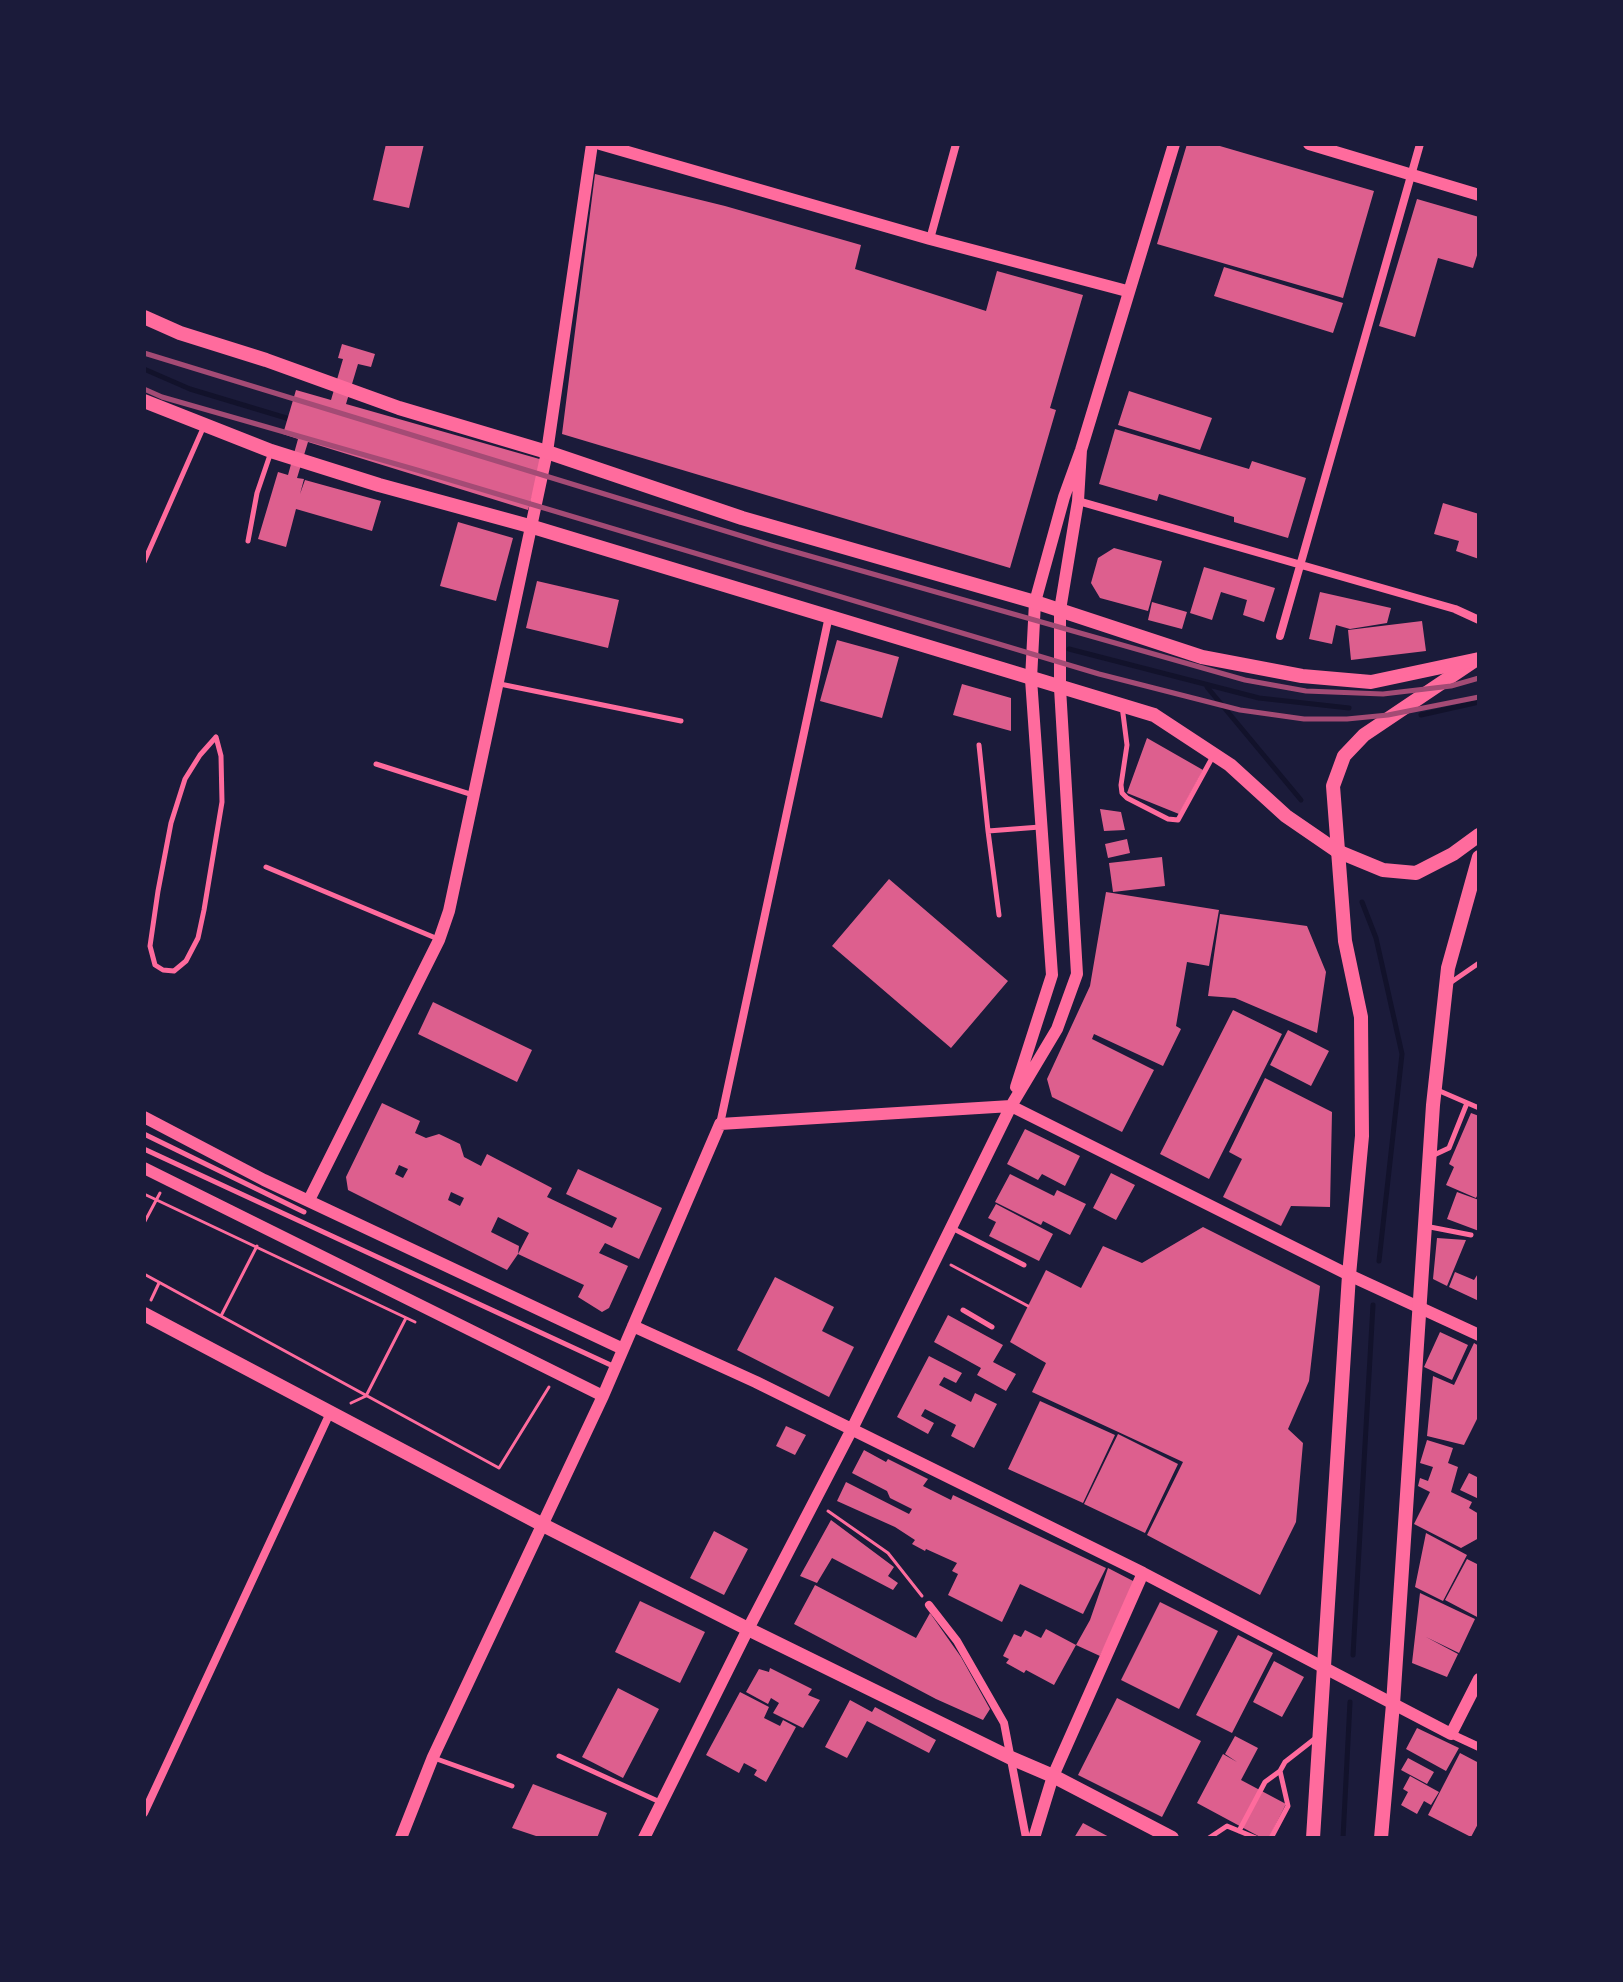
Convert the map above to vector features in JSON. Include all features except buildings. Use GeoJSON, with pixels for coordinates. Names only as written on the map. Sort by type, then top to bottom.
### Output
{"type":"FeatureCollection","features":[{"type":"Feature","properties":{"kind":"main road"},"geometry":{"type":"LineString","coordinates":[[144,317],[180,333],[399,408],[547,452],[742,518],[1035,602],[1202,657],[1302,676],[1371,682],[1478,659]]}},
{"type":"Feature","properties":{"kind":"main road"},"geometry":{"type":"LineString","coordinates":[[144,401],[271,451],[379,485],[533,527],[1154,715],[1230,765],[1286,816],[1337,851],[1383,870],[1416,873],[1453,854],[1479,835]]}},
{"type":"Feature","properties":{"kind":"main road"},"geometry":{"type":"LineString","coordinates":[[1313,1838],[1349,1275],[1362,1136],[1361,1017],[1345,941],[1333,786],[1344,756],[1364,735],[1478,659]]}},
{"type":"Feature","properties":{"kind":"main road"},"geometry":{"type":"LineString","coordinates":[[1381,1838],[1435,1089],[1448,968],[1479,857]]}},
{"type":"Feature","properties":{"kind":"main road"},"geometry":{"type":"LineString","coordinates":[[144,1314],[543,1525],[748,1629],[1053,1776],[1172,1838]]}},
{"type":"Feature","properties":{"kind":"street"},"geometry":{"type":"LineString","coordinates":[[306,1206],[439,940],[449,911],[547,452],[592,144]]}},
{"type":"Feature","properties":{"kind":"street"},"geometry":{"type":"LineString","coordinates":[[600,144],[930,239],[1127,291]]}},
{"type":"Feature","properties":{"kind":"street"},"geometry":{"type":"LineString","coordinates":[[930,239],[956,144]]}},
{"type":"Feature","properties":{"kind":"street"},"geometry":{"type":"LineString","coordinates":[[1011,1106],[1052,975],[1031,679],[1035,602],[1064,497],[1174,144]]}},
{"type":"Feature","properties":{"kind":"street"},"geometry":{"type":"LineString","coordinates":[[1309,144],[1479,195]]}},
{"type":"Feature","properties":{"kind":"street"},"geometry":{"type":"LineString","coordinates":[[1280,636],[1420,144]]}},
{"type":"Feature","properties":{"kind":"street"},"geometry":{"type":"LineString","coordinates":[[644,1838],[852,1429],[1011,1106],[1057,1029],[1077,974],[1060,688],[1060,610],[1078,501],[1081,450]]}},
{"type":"Feature","properties":{"kind":"street"},"geometry":{"type":"LineString","coordinates":[[1078,501],[1455,609],[1479,620]]}},
{"type":"Feature","properties":{"kind":"street"},"geometry":{"type":"LineString","coordinates":[[401,1838],[433,1757],[616,1367],[720,1124],[829,616]]}},
{"type":"Feature","properties":{"kind":"street"},"geometry":{"type":"LineString","coordinates":[[720,1124],[1011,1106],[1349,1275],[1479,1335]]}},
{"type":"Feature","properties":{"kind":"street"},"geometry":{"type":"LineString","coordinates":[[144,1117],[264,1180],[306,1206],[623,1349]]}},
{"type":"Feature","properties":{"kind":"street"},"geometry":{"type":"LineString","coordinates":[[144,1168],[603,1396]]}},
{"type":"Feature","properties":{"kind":"street"},"geometry":{"type":"LineString","coordinates":[[633,1326],[852,1429],[1143,1573],[1479,1747]]}},
{"type":"Feature","properties":{"kind":"street"},"geometry":{"type":"LineString","coordinates":[[144,1813],[330,1413]]}},
{"type":"Feature","properties":{"kind":"street"},"geometry":{"type":"LineString","coordinates":[[1034,1838],[1053,1776],[1143,1573]]}},
{"type":"Feature","properties":{"kind":"street"},"geometry":{"type":"LineString","coordinates":[[929,1605],[957,1641],[1004,1723],[1026,1838]]}},
{"type":"Feature","properties":{"kind":"street"},"geometry":{"type":"LineString","coordinates":[[1451,1734],[1479,1679]]}},
{"type":"Feature","properties":{"kind":"lane"},"geometry":{"type":"LineString","coordinates":[[144,562],[205,425]]}},
{"type":"Feature","properties":{"kind":"lane"},"geometry":{"type":"LineString","coordinates":[[248,541],[257,493],[271,451]]}},
{"type":"Feature","properties":{"kind":"lane"},"geometry":{"type":"LineString","coordinates":[[499,684],[681,721]]}},
{"type":"Feature","properties":{"kind":"lane"},"geometry":{"type":"LineString","coordinates":[[1122,705],[1127,745],[1121,785],[1122,793],[1127,798],[1168,819],[1178,820],[1214,754]]}},
{"type":"Feature","properties":{"kind":"lane"},"geometry":{"type":"LineString","coordinates":[[216,737],[221,756],[222,802],[198,938],[186,961],[174,971],[163,970],[151,958],[150,946],[171,823],[185,779],[216,737]]}},
{"type":"Feature","properties":{"kind":"lane"},"geometry":{"type":"LineString","coordinates":[[979,745],[999,915]]}},
{"type":"Feature","properties":{"kind":"lane"},"geometry":{"type":"LineString","coordinates":[[376,764],[474,795]]}},
{"type":"Feature","properties":{"kind":"lane"},"geometry":{"type":"LineString","coordinates":[[988,831],[1041,827]]}},
{"type":"Feature","properties":{"kind":"lane"},"geometry":{"type":"LineString","coordinates":[[266,867],[439,940]]}},
{"type":"Feature","properties":{"kind":"lane"},"geometry":{"type":"LineString","coordinates":[[1446,986],[1479,963]]}},
{"type":"Feature","properties":{"kind":"lane"},"geometry":{"type":"LineString","coordinates":[[1435,1089],[1479,1108]]}},
{"type":"Feature","properties":{"kind":"lane"},"geometry":{"type":"LineString","coordinates":[[1429,1157],[1449,1148],[1467,1103]]}},
{"type":"Feature","properties":{"kind":"lane"},"geometry":{"type":"LineString","coordinates":[[144,1134],[306,1206],[302,1222]]}},
{"type":"Feature","properties":{"kind":"lane"},"geometry":{"type":"LineString","coordinates":[[144,1149],[616,1367]]}},
{"type":"Feature","properties":{"kind":"lane"},"geometry":{"type":"LineString","coordinates":[[1424,1226],[1471,1235]]}},
{"type":"Feature","properties":{"kind":"lane"},"geometry":{"type":"LineString","coordinates":[[951,1228],[1024,1265]]}},
{"type":"Feature","properties":{"kind":"lane"},"geometry":{"type":"LineString","coordinates":[[963,1310],[992,1327]]}},
{"type":"Feature","properties":{"kind":"lane"},"geometry":{"type":"LineString","coordinates":[[1239,1831],[1265,1782],[1321,1733]]}},
{"type":"Feature","properties":{"kind":"lane"},"geometry":{"type":"LineString","coordinates":[[559,1756],[661,1803]]}},
{"type":"Feature","properties":{"kind":"lane"},"geometry":{"type":"LineString","coordinates":[[433,1757],[512,1786]]}},
{"type":"Feature","properties":{"kind":"lane"},"geometry":{"type":"LineString","coordinates":[[1271,1838],[1288,1806],[1280,1771]]}},
{"type":"Feature","properties":{"kind":"lane"},"geometry":{"type":"LineString","coordinates":[[1209,1838],[1227,1826],[1256,1838]]}},
{"type":"Feature","properties":{"kind":"path"},"geometry":{"type":"LineString","coordinates":[[144,1223],[167,1179]]}},
{"type":"Feature","properties":{"kind":"path"},"geometry":{"type":"LineString","coordinates":[[144,1194],[421,1324]]}},
{"type":"Feature","properties":{"kind":"path"},"geometry":{"type":"LineString","coordinates":[[221,1316],[257,1247]]}},
{"type":"Feature","properties":{"kind":"path"},"geometry":{"type":"LineString","coordinates":[[937,1258],[1028,1306]]}},
{"type":"Feature","properties":{"kind":"path"},"geometry":{"type":"LineString","coordinates":[[144,1274],[499,1468],[550,1385]]}},
{"type":"Feature","properties":{"kind":"path"},"geometry":{"type":"LineString","coordinates":[[366,1396],[406,1317]]}},
{"type":"Feature","properties":{"kind":"path"},"geometry":{"type":"LineString","coordinates":[[813,1504],[832,1513],[888,1553],[929,1605]]}},
{"type":"Feature","properties":{"kind":"waterway"},"geometry":{"type":"LineString","coordinates":[[144,369],[190,389],[293,420]]}},
{"type":"Feature","properties":{"kind":"waterway"},"geometry":{"type":"LineString","coordinates":[[1069,649],[1259,698],[1349,708]]}},
{"type":"Feature","properties":{"kind":"waterway"},"geometry":{"type":"LineString","coordinates":[[1207,687],[1301,800]]}},
{"type":"Feature","properties":{"kind":"waterway"},"geometry":{"type":"LineString","coordinates":[[1421,715],[1479,702]]}},
{"type":"Feature","properties":{"kind":"waterway"},"geometry":{"type":"LineString","coordinates":[[1362,902],[1376,938],[1402,1054],[1379,1261]]}},
{"type":"Feature","properties":{"kind":"waterway"},"geometry":{"type":"LineString","coordinates":[[1353,1655],[1373,1305]]}},
{"type":"Feature","properties":{"kind":"waterway"},"geometry":{"type":"LineString","coordinates":[[1343,1838],[1350,1702]]}},
{"type":"Feature","properties":{"kind":"railway"},"geometry":{"type":"LineString","coordinates":[[144,353],[771,545],[1245,680],[1306,691],[1383,694],[1451,686],[1479,678]]}},
{"type":"Feature","properties":{"kind":"railway"},"geometry":{"type":"LineString","coordinates":[[144,389],[162,397],[1099,674],[1240,710],[1304,719],[1347,719],[1388,715],[1479,697]]}}]}
